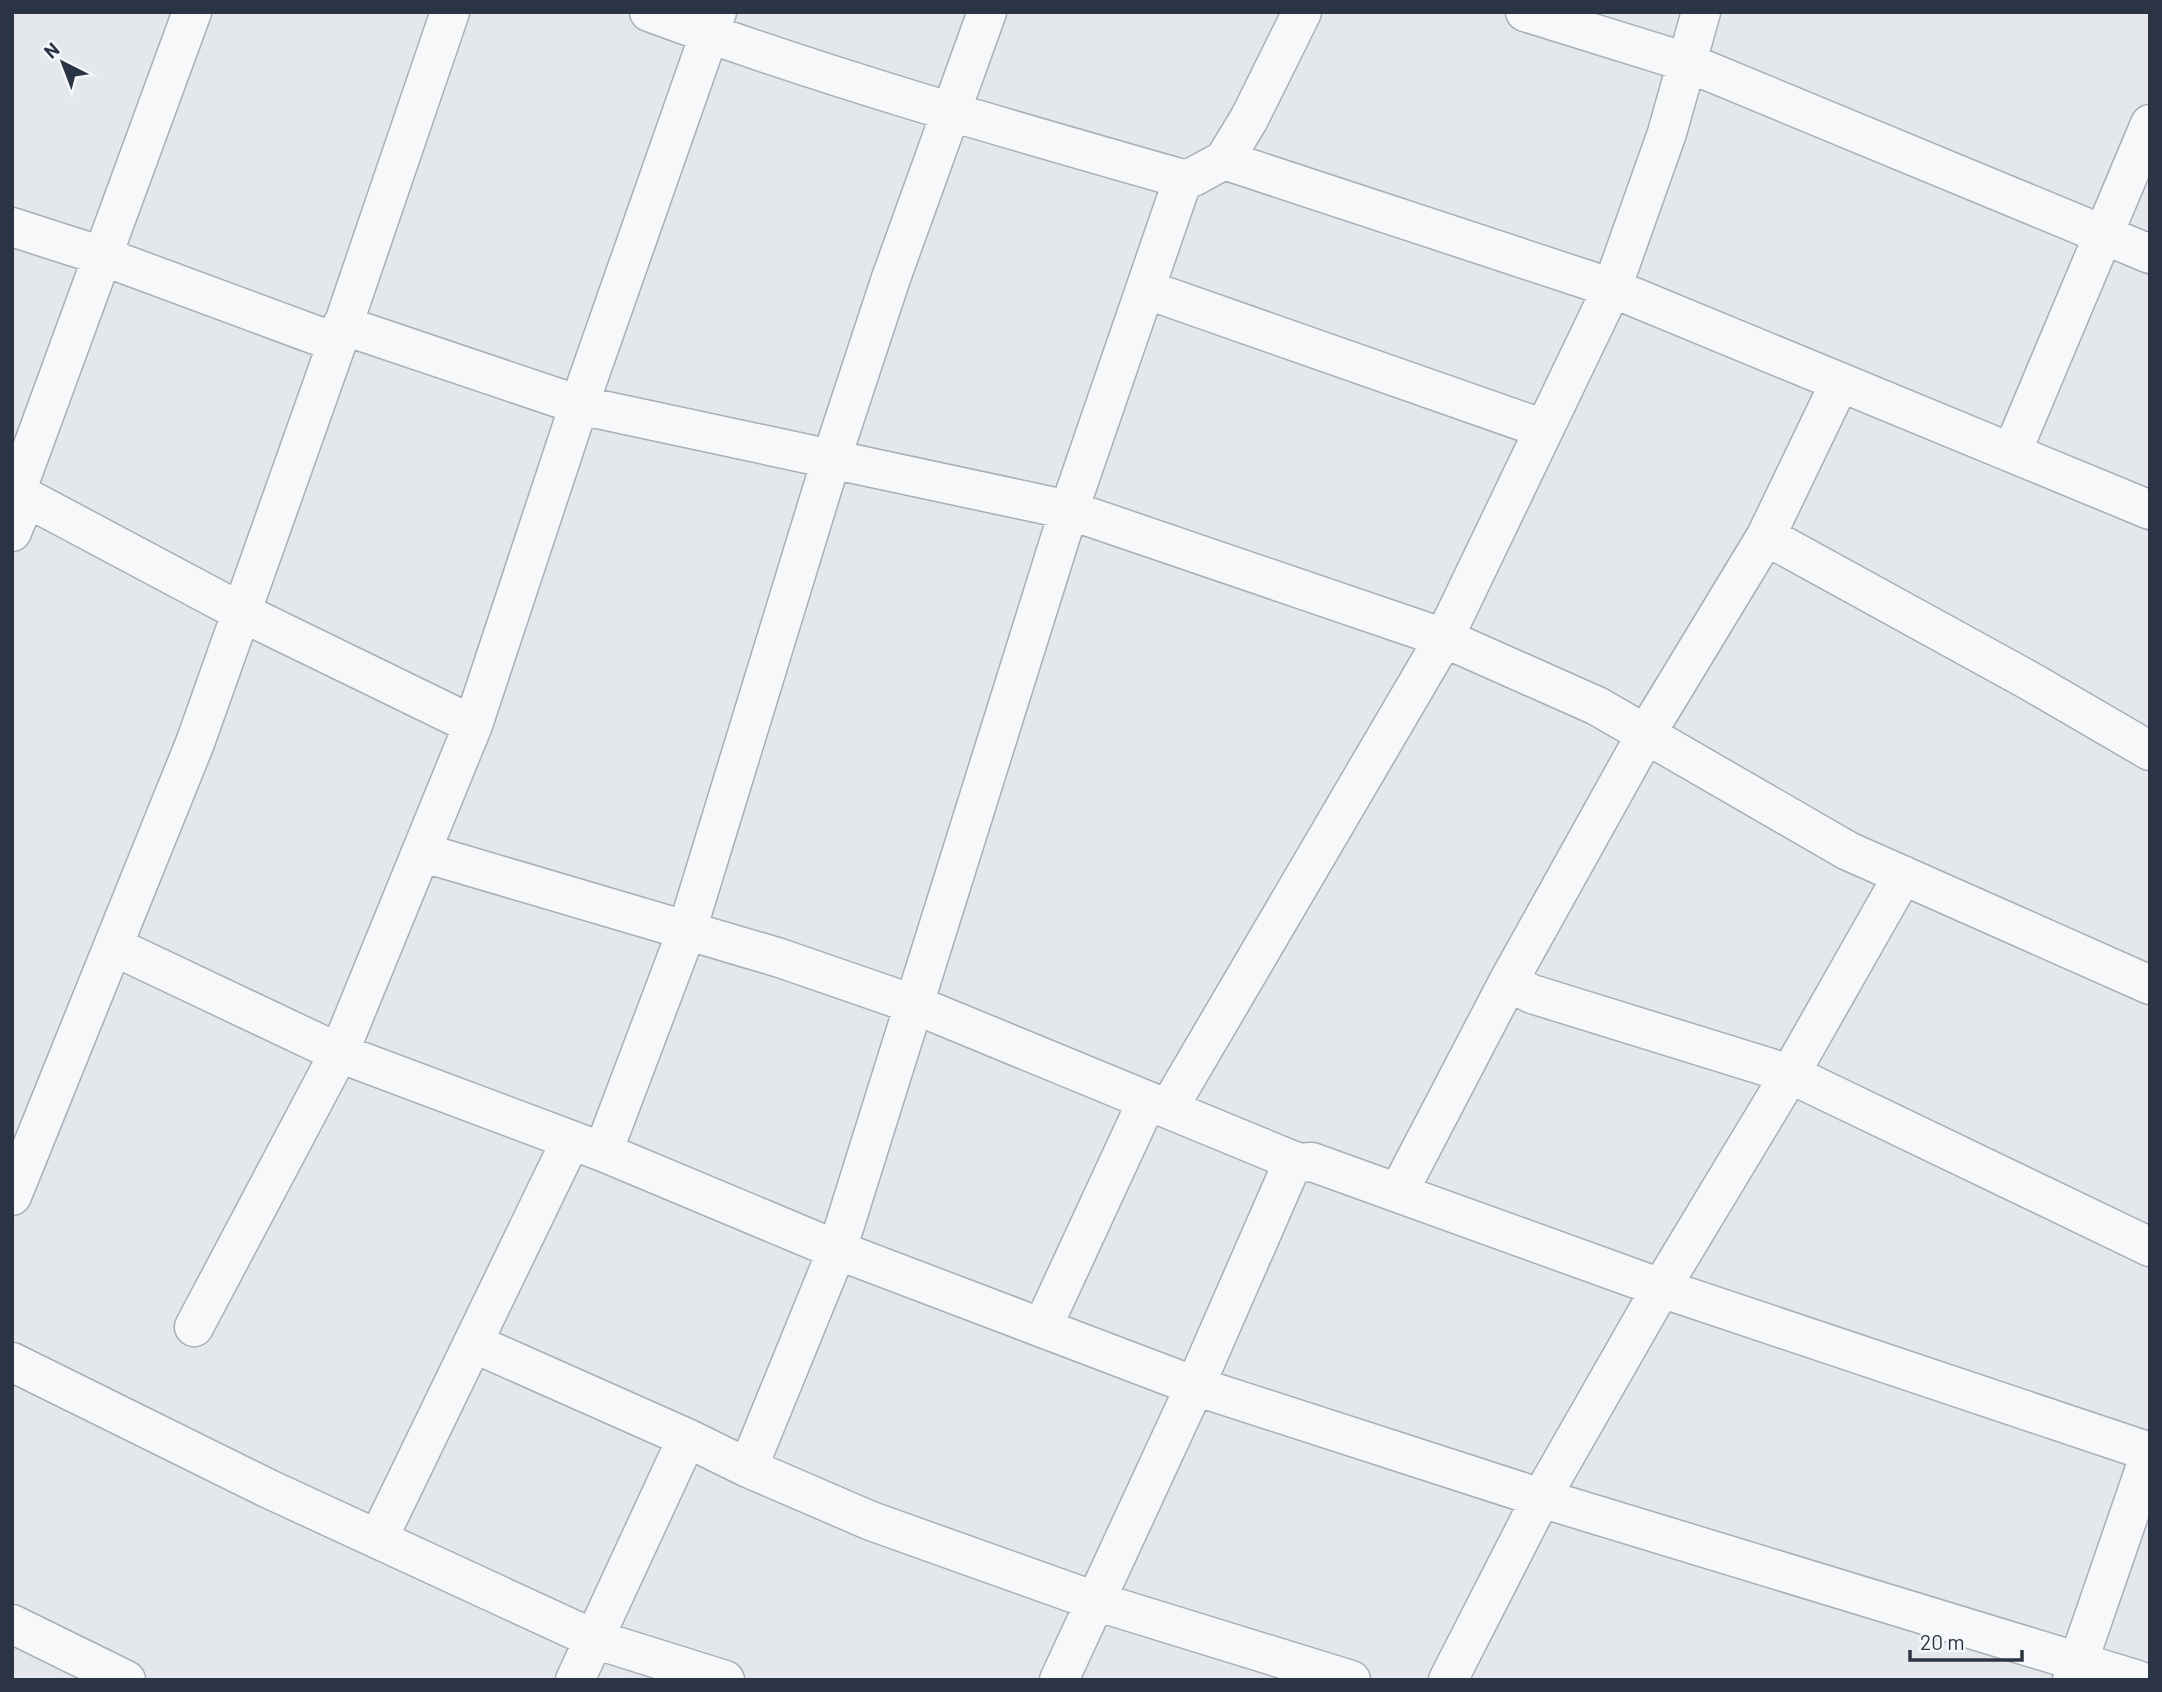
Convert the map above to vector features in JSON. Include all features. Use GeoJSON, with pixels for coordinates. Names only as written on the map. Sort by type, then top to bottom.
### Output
{"type":"FeatureCollection","features":[{"type":"Feature","properties":{"kind":"street"},"geometry":{"type":"LineString","coordinates":[[12,532],[18,493],[192,12]]}},
{"type":"Feature","properties":{"kind":"street"},"geometry":{"type":"LineString","coordinates":[[12,1196],[195,743],[450,12]]}},
{"type":"Feature","properties":{"kind":"street"},"geometry":{"type":"LineString","coordinates":[[649,12],[714,24],[952,113],[1183,179],[1199,174],[1224,160],[1249,119],[1302,12]]}},
{"type":"Feature","properties":{"kind":"street"},"geometry":{"type":"LineString","coordinates":[[378,1539],[473,1343],[587,1146],[687,930],[832,457],[891,278],[987,12]]}},
{"type":"Feature","properties":{"kind":"street"},"geometry":{"type":"LineString","coordinates":[[1525,12],[1686,62],[2150,254]]}},
{"type":"Feature","properties":{"kind":"street"},"geometry":{"type":"LineString","coordinates":[[1042,1328],[1157,1105],[1444,638],[1612,288],[1667,133],[1701,12]]}},
{"type":"Feature","properties":{"kind":"street"},"geometry":{"type":"LineString","coordinates":[[194,1327],[338,1053],[473,725],[579,405],[714,24]]}},
{"type":"Feature","properties":{"kind":"street"},"geometry":{"type":"LineString","coordinates":[[2012,452],[2150,124]]}},
{"type":"Feature","properties":{"kind":"street"},"geometry":{"type":"LineString","coordinates":[[1224,160],[1612,288],[2150,510]]}},
{"type":"Feature","properties":{"kind":"street"},"geometry":{"type":"LineString","coordinates":[[748,1468],[837,1250],[1069,510],[1183,179]]}},
{"type":"Feature","properties":{"kind":"street"},"geometry":{"type":"LineString","coordinates":[[12,227],[339,334],[579,405],[832,457],[1069,510],[1444,638],[1597,706],[1848,851],[2150,985]]}},
{"type":"Feature","properties":{"kind":"street"},"geometry":{"type":"LineString","coordinates":[[1145,289],[1544,429]]}},
{"type":"Feature","properties":{"kind":"street"},"geometry":{"type":"LineString","coordinates":[[1398,1193],[1508,982],[1646,734],[1766,536],[1840,382]]}},
{"type":"Feature","properties":{"kind":"street"},"geometry":{"type":"LineString","coordinates":[[18,493],[242,612],[473,725]]}},
{"type":"Feature","properties":{"kind":"street"},"geometry":{"type":"LineString","coordinates":[[1766,536],[2028,680],[2150,751]]}},
{"type":"Feature","properties":{"kind":"street"},"geometry":{"type":"LineString","coordinates":[[421,852],[780,958],[913,1004],[1299,1163]]}},
{"type":"Feature","properties":{"kind":"street"},"geometry":{"type":"LineString","coordinates":[[1448,1680],[1541,1498],[1661,1288],[1790,1074],[1903,875]]}},
{"type":"Feature","properties":{"kind":"street"},"geometry":{"type":"LineString","coordinates":[[113,946],[338,1053],[587,1146],[837,1250],[1195,1386],[2074,1670],[2138,1680]]}},
{"type":"Feature","properties":{"kind":"street"},"geometry":{"type":"LineString","coordinates":[[1508,982],[1532,994],[1790,1074],[2150,1247]]}},
{"type":"Feature","properties":{"kind":"street"},"geometry":{"type":"LineString","coordinates":[[1059,1680],[1195,1386],[1289,1171],[1299,1163],[1312,1161],[1661,1288],[2150,1453],[2074,1670]]}},
{"type":"Feature","properties":{"kind":"street"},"geometry":{"type":"LineString","coordinates":[[473,1343],[871,1521],[1095,1601],[1351,1680]]}},
{"type":"Feature","properties":{"kind":"street"},"geometry":{"type":"LineString","coordinates":[[12,1362],[269,1489],[594,1639],[725,1680]]}},
{"type":"Feature","properties":{"kind":"street"},"geometry":{"type":"LineString","coordinates":[[575,1680],[687,1438]]}},
{"type":"Feature","properties":{"kind":"street"},"geometry":{"type":"LineString","coordinates":[[12,1624],[126,1680]]}}]}
